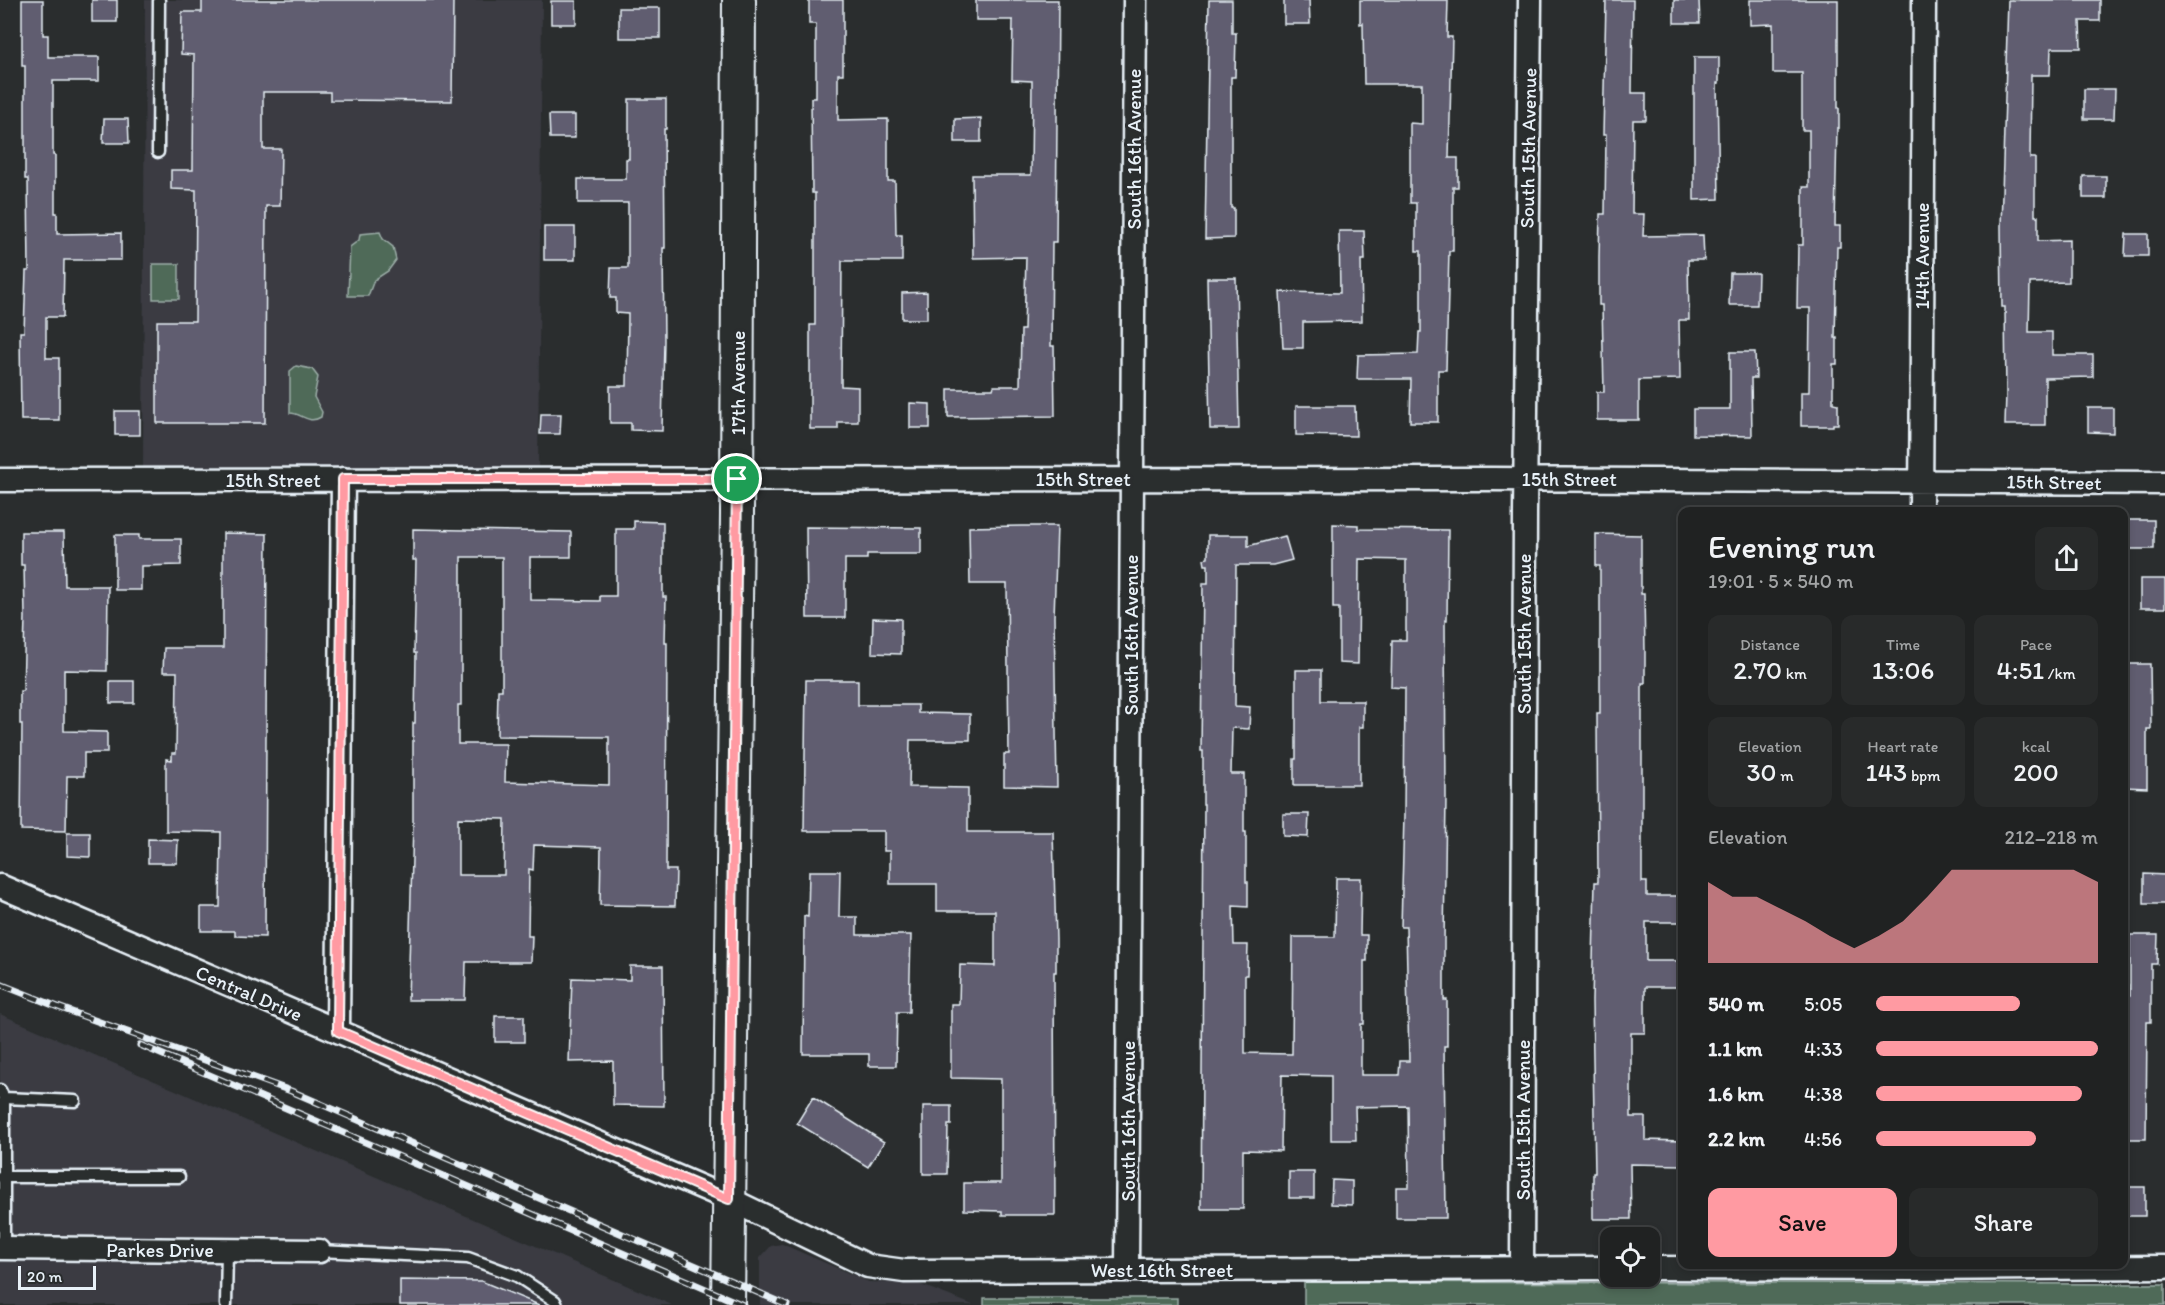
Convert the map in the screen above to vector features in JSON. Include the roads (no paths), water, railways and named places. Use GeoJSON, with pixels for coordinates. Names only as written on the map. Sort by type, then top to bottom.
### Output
{"type":"FeatureCollection","features":[{"type":"Feature","properties":{"kind":"street","name":"17th Avenue"},"geometry":{"type":"LineString","coordinates":[[728,1305],[737,479],[739,0]]}},
{"type":"Feature","properties":{"kind":"street","name":"South 16th Avenue"},"geometry":{"type":"LineString","coordinates":[[1127,1270],[1135,0]]}},
{"type":"Feature","properties":{"kind":"street","name":"South 15th Avenue"},"geometry":{"type":"LineString","coordinates":[[1522,1268],[1525,479],[1530,0]]}},
{"type":"Feature","properties":{"kind":"street","name":"14th Avenue"},"geometry":{"type":"LineString","coordinates":[[1921,507],[1924,0]]}},
{"type":"Feature","properties":{"kind":"street"},"geometry":{"type":"LineString","coordinates":[[338,1031],[343,479]]}},
{"type":"Feature","properties":{"kind":"street","name":"15th Street"},"geometry":{"type":"LineString","coordinates":[[0,480],[1525,479],[2165,483]]}},
{"type":"Feature","properties":{"kind":"street","name":"Central Drive"},"geometry":{"type":"LineString","coordinates":[[0,886],[729,1199]]}},
{"type":"Feature","properties":{"kind":"street","name":"West 16th Street"},"geometry":{"type":"LineString","coordinates":[[729,1199],[868,1266],[904,1271],[1600,1268]]}},
{"type":"Feature","properties":{"kind":"street","name":"Parkes Drive"},"geometry":{"type":"LineString","coordinates":[[2,1248],[319,1251]]}},
{"type":"Feature","properties":{"kind":"street"},"geometry":{"type":"LineString","coordinates":[[1660,1268],[1678,1268]]}},
{"type":"Feature","properties":{"kind":"street"},"geometry":{"type":"LineString","coordinates":[[2128,1268],[2165,1268]]}},
{"type":"Feature","properties":{"kind":"lane"},"geometry":{"type":"LineString","coordinates":[[158,152],[159,0]]}},
{"type":"Feature","properties":{"kind":"lane"},"geometry":{"type":"LineString","coordinates":[[2,1248],[2,1094],[75,1101]]}},
{"type":"Feature","properties":{"kind":"lane"},"geometry":{"type":"LineString","coordinates":[[2,1177],[179,1177]]}},
{"type":"Feature","properties":{"kind":"lane"},"geometry":{"type":"LineString","coordinates":[[226,1250],[226,1305]]}},
{"type":"Feature","properties":{"kind":"lane"},"geometry":{"type":"LineString","coordinates":[[319,1251],[468,1258],[517,1276],[555,1301],[557,1305]]}},
{"type":"Feature","properties":{"kind":"railway"},"geometry":{"type":"LineString","coordinates":[[0,984],[291,1091],[787,1305]]}},
{"type":"Feature","properties":{"kind":"railway"},"geometry":{"type":"LineString","coordinates":[[140,1045],[743,1305]]}}]}
